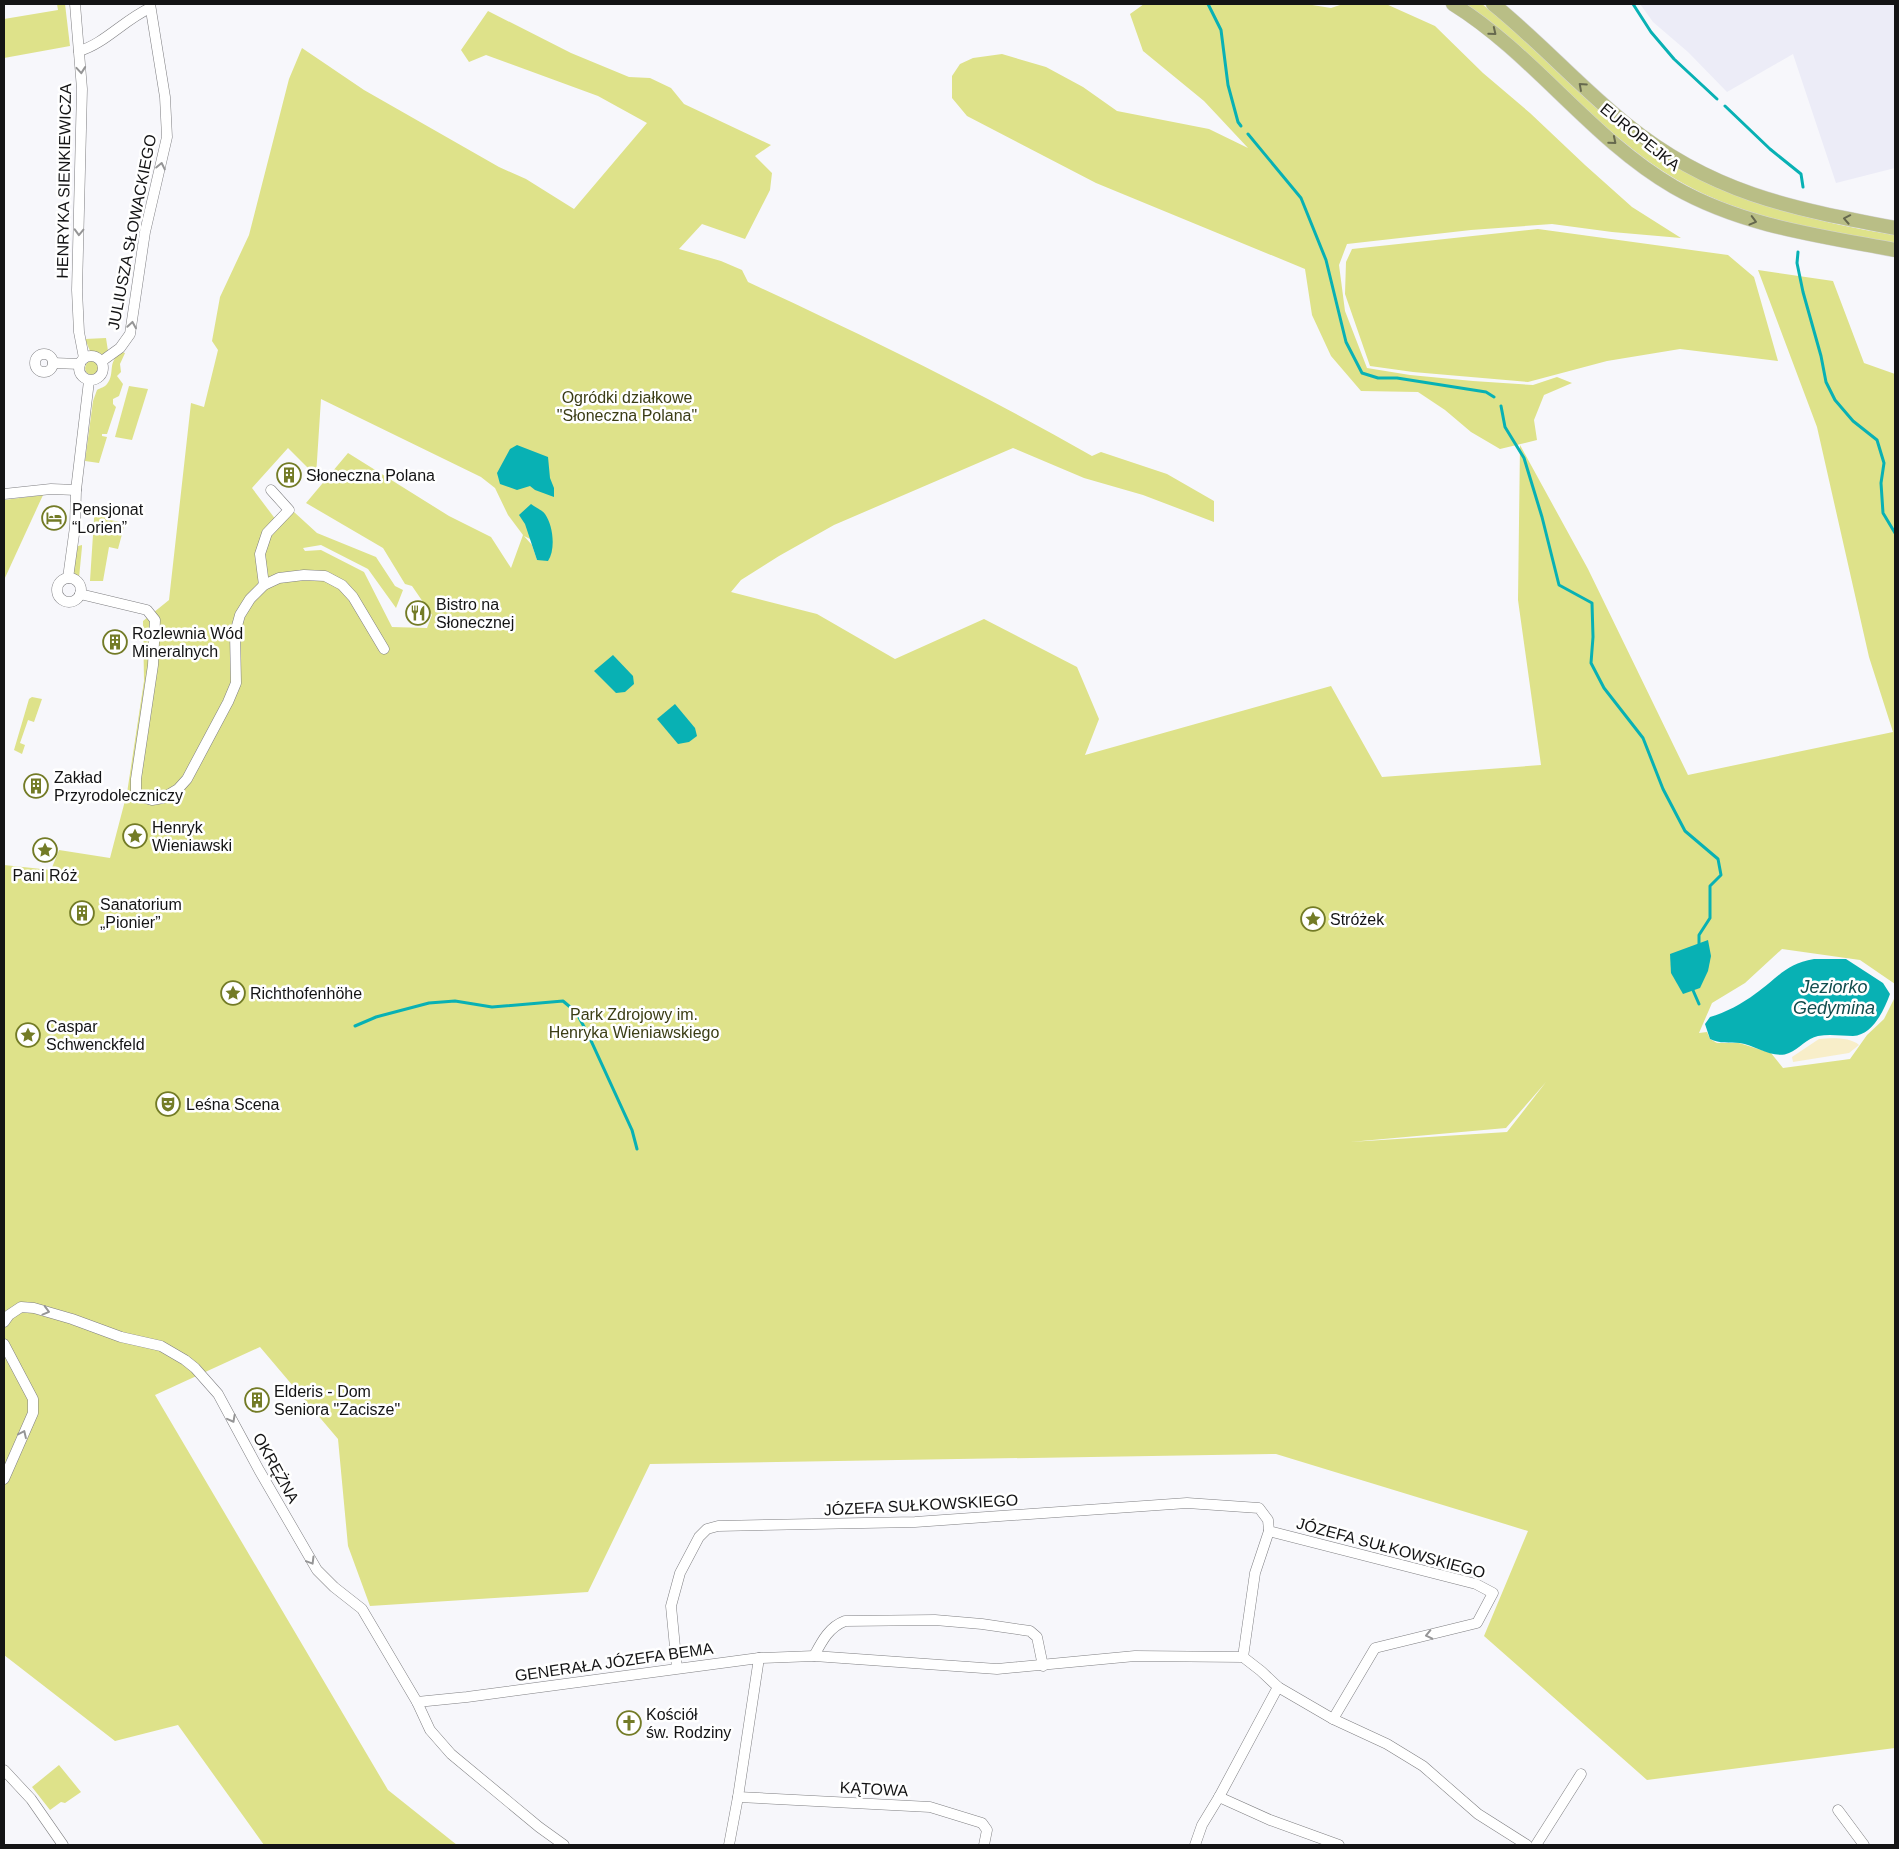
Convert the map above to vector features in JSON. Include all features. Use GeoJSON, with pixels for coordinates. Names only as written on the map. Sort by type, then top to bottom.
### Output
{"type":"FeatureCollection","features":[{"type":"Feature","properties":{"kind":"main road","name":"EUROPEJKA"},"geometry":{"type":"LineString","coordinates":[[1453,4],[1492,31],[1602,132],[1648,169],[1698,200],[1742,218],[1895,250]]}},
{"type":"Feature","properties":{"kind":"main road","name":"EUROPEJKA"},"geometry":{"type":"LineString","coordinates":[[1493,4],[1627,125],[1693,170],[1731,188],[1777,203],[1820,214],[1895,228]]}},
{"type":"Feature","properties":{"kind":"street","name":"HENRYKA SIENKIEWICZA"},"geometry":{"type":"LineString","coordinates":[[75,4],[82,89],[77,290],[82,361]]}},
{"type":"Feature","properties":{"kind":"street","name":"JULIUSZA SŁOWACKIEGO"},"geometry":{"type":"LineString","coordinates":[[79,51],[91,48],[134,15],[150,6],[165,97],[167,137],[145,232],[130,334],[120,348],[102,361]]}},
{"type":"Feature","properties":{"kind":"street"},"geometry":{"type":"LineString","coordinates":[[53,363],[82,361],[94,356],[102,361],[104,370],[102,375],[90,381],[81,376],[79,371],[82,361]]}},
{"type":"Feature","properties":{"kind":"street"},"geometry":{"type":"LineString","coordinates":[[68,578],[75,527],[76,490],[90,381]]}},
{"type":"Feature","properties":{"kind":"street"},"geometry":{"type":"LineString","coordinates":[[4,494],[51,489],[76,490]]}},
{"type":"Feature","properties":{"kind":"street"},"geometry":{"type":"LineString","coordinates":[[264,584],[260,554],[267,533],[289,510],[271,490]]}},
{"type":"Feature","properties":{"kind":"street"},"geometry":{"type":"LineString","coordinates":[[80,594],[147,610],[154,620],[153,665],[136,779],[136,795],[152,800],[170,795],[187,779],[228,702],[236,683],[235,633],[240,615],[250,599],[264,584],[279,578],[304,575],[326,576],[342,585],[353,597],[384,649]]}},
{"type":"Feature","properties":{"kind":"street"},"geometry":{"type":"LineString","coordinates":[[64,579],[73,579],[80,585],[80,594],[74,601],[69,602],[61,599],[57,591],[58,586],[64,579]]}},
{"type":"Feature","properties":{"kind":"street","name":"OKRĘŻNA"},"geometry":{"type":"LineString","coordinates":[[4,1322],[9,1315],[21,1307],[34,1308],[122,1337],[161,1346],[180,1356],[195,1368],[218,1394],[259,1470],[317,1570],[334,1588],[362,1609],[417,1702],[430,1730],[451,1754],[539,1828],[564,1845]]}},
{"type":"Feature","properties":{"kind":"street"},"geometry":{"type":"LineString","coordinates":[[4,1344],[33,1400],[34,1406],[4,1479]]}},
{"type":"Feature","properties":{"kind":"street","name":"JÓZEFA SUŁKOWSKIEGO"},"geometry":{"type":"LineString","coordinates":[[677,1668],[671,1606],[680,1573],[699,1537],[707,1529],[718,1526],[915,1522],[1187,1503],[1259,1508],[1268,1520],[1269,1531],[1476,1584],[1493,1593],[1477,1623],[1375,1648],[1333,1719]]}},
{"type":"Feature","properties":{"kind":"street"},"geometry":{"type":"LineString","coordinates":[[1269,1531],[1255,1573],[1242,1657],[1262,1671],[1278,1687],[1333,1719],[1388,1744],[1423,1766],[1478,1814],[1527,1845]]}},
{"type":"Feature","properties":{"kind":"street"},"geometry":{"type":"LineString","coordinates":[[814,1656],[824,1637],[836,1624],[845,1621],[936,1620],[1030,1631],[1036,1637],[1043,1666]]}},
{"type":"Feature","properties":{"kind":"street","name":"GENERAŁA JÓZEFA BEMA"},"geometry":{"type":"LineString","coordinates":[[417,1702],[759,1658],[814,1656],[997,1670],[1135,1656],[1242,1657]]}},
{"type":"Feature","properties":{"kind":"street"},"geometry":{"type":"LineString","coordinates":[[729,1845],[759,1658]]}},
{"type":"Feature","properties":{"kind":"street"},"geometry":{"type":"LineString","coordinates":[[1195,1845],[1202,1825],[1278,1687]]}},
{"type":"Feature","properties":{"kind":"street"},"geometry":{"type":"LineString","coordinates":[[4,1770],[31,1799],[63,1845]]}},
{"type":"Feature","properties":{"kind":"street"},"geometry":{"type":"LineString","coordinates":[[1536,1845],[1580,1774]]}},
{"type":"Feature","properties":{"kind":"street","name":"KĄTOWA"},"geometry":{"type":"LineString","coordinates":[[738,1797],[930,1807],[982,1823],[987,1830],[984,1845]]}},
{"type":"Feature","properties":{"kind":"street"},"geometry":{"type":"LineString","coordinates":[[1219,1797],[1270,1820],[1339,1845]]}},
{"type":"Feature","properties":{"kind":"street"},"geometry":{"type":"LineString","coordinates":[[1838,1810],[1864,1845]]}},
{"type":"Feature","properties":{"kind":"shaded area"},"geometry":{"type":"Polygon","coordinates":[[[1640,4],[1895,4],[1895,168],[1836,183],[1793,54],[1727,92],[1688,52],[1653,22],[1640,4]]]}},
{"type":"Feature","properties":{"kind":"green space"},"geometry":{"type":"Polygon","coordinates":[[[57,4],[65,4],[70,46],[4,58],[4,19],[58,10],[57,4]]]}},
{"type":"Feature","properties":{"kind":"green space"},"geometry":{"type":"Polygon","coordinates":[[[1144,4],[1306,4],[1331,8],[1343,4],[1386,4],[1435,26],[1483,73],[1530,113],[1632,207],[1681,238],[1552,224],[1471,230],[1347,244],[1339,265],[1345,311],[1367,368],[1410,375],[1473,381],[1533,385],[1557,377],[1572,383],[1544,395],[1534,420],[1537,440],[1500,449],[1471,432],[1445,410],[1418,392],[1361,391],[1331,356],[1312,315],[1305,269],[1096,183],[967,116],[952,98],[952,76],[960,64],[973,58],[1002,54],[1046,67],[1083,87],[1117,111],[1209,129],[1248,148],[1204,101],[1143,51],[1130,14],[1144,4]]]}},
{"type":"Feature","properties":{"kind":"green space"},"geometry":{"type":"Polygon","coordinates":[[[1465,4],[1482,4],[1711,185],[1801,216],[1895,235],[1895,244],[1790,223],[1741,209],[1697,191],[1675,179],[1653,165],[1610,131],[1509,37],[1465,4]]]}},
{"type":"Feature","properties":{"kind":"green space","name":"Park Zdrojowy im. Henryka Wieniawskiego"},"geometry":{"type":"Polygon","coordinates":[[[488,11],[571,53],[629,77],[650,78],[671,88],[684,104],[771,145],[755,156],[772,173],[770,190],[745,239],[702,224],[679,249],[721,261],[742,270],[748,282],[922,365],[1092,456],[1101,452],[1167,474],[1214,501],[1214,522],[1143,495],[1084,478],[1013,448],[834,525],[741,580],[731,592],[817,614],[895,659],[984,619],[1077,667],[1099,719],[1085,755],[1331,686],[1382,777],[1541,765],[1518,600],[1520,445],[1588,569],[1688,775],[1893,732],[1869,657],[1817,427],[1758,270],[1833,281],[1864,363],[1895,374],[1895,984],[1860,960],[1782,949],[1745,983],[1712,1003],[1699,1033],[1707,1032],[1710,1039],[1717,1043],[1739,1043],[1771,1053],[1783,1068],[1850,1059],[1867,1035],[1884,1019],[1895,997],[1895,1748],[1647,1780],[1484,1636],[1528,1531],[1276,1454],[650,1464],[588,1592],[370,1606],[348,1546],[338,1439],[260,1347],[155,1395],[388,1790],[457,1845],[264,1845],[178,1725],[115,1741],[4,1655],[4,865],[51,870],[59,850],[110,858],[127,793],[144,681],[143,621],[169,600],[191,403],[204,407],[218,350],[212,341],[220,297],[249,235],[289,79],[302,48],[364,90],[499,167],[526,179],[574,209],[647,123],[598,96],[486,55],[469,62],[461,50],[488,11]],[[321,399],[316,476],[288,448],[252,488],[279,524],[294,512],[317,533],[376,557],[395,586],[403,590],[396,608],[368,569],[321,545],[303,548],[305,551],[321,550],[364,572],[392,627],[427,628],[432,615],[412,586],[405,584],[383,548],[306,503],[348,453],[449,516],[491,537],[511,568],[523,535],[508,515],[495,488],[481,477],[321,399]],[[524,536],[532,545],[537,560],[546,547],[524,536]],[[1546,1082],[1506,1128],[1350,1142],[1507,1132],[1546,1082]]]}},
{"type":"Feature","properties":{"kind":"green space"},"geometry":{"type":"Polygon","coordinates":[[[1538,229],[1728,255],[1754,277],[1778,361],[1680,349],[1607,361],[1528,382],[1413,372],[1370,366],[1345,294],[1346,262],[1352,249],[1538,229]]]}},
{"type":"Feature","properties":{"kind":"green space"},"geometry":{"type":"Polygon","coordinates":[[[106,338],[108,351],[103,355],[90,351],[85,339],[106,338]]]}},
{"type":"Feature","properties":{"kind":"green space"},"geometry":{"type":"Polygon","coordinates":[[[122,352],[125,353],[120,364],[121,372],[117,376],[123,384],[119,396],[113,399],[113,404],[116,407],[107,434],[102,434],[102,436],[107,437],[99,463],[85,461],[93,401],[97,390],[106,385],[110,380],[114,360],[122,352]]]}},
{"type":"Feature","properties":{"kind":"green space"},"geometry":{"type":"Polygon","coordinates":[[[92,361],[97,363],[99,368],[97,373],[92,375],[87,373],[85,368],[87,363],[92,361]]]}},
{"type":"Feature","properties":{"kind":"green space"},"geometry":{"type":"Polygon","coordinates":[[[129,386],[148,389],[132,440],[115,437],[129,386]]]}},
{"type":"Feature","properties":{"kind":"green space"},"geometry":{"type":"Polygon","coordinates":[[[43,495],[4,580],[4,500],[43,495]]]}},
{"type":"Feature","properties":{"kind":"green space"},"geometry":{"type":"Polygon","coordinates":[[[95,504],[106,506],[105,519],[125,523],[118,549],[109,547],[103,581],[90,581],[95,504]]]}},
{"type":"Feature","properties":{"kind":"green space"},"geometry":{"type":"Polygon","coordinates":[[[82,545],[79,578],[74,571],[73,563],[78,546],[82,545]]]}},
{"type":"Feature","properties":{"kind":"green space"},"geometry":{"type":"Polygon","coordinates":[[[32,697],[42,699],[34,722],[28,720],[20,743],[25,745],[22,754],[14,750],[29,699],[32,697]]]}},
{"type":"Feature","properties":{"kind":"green space"},"geometry":{"type":"Polygon","coordinates":[[[59,1765],[81,1792],[50,1810],[32,1787],[59,1765]]]}},
{"type":"Feature","properties":{"kind":"sand"},"geometry":{"type":"Polygon","coordinates":[[[1819,1039],[1846,1039],[1859,1045],[1849,1053],[1793,1062],[1792,1057],[1819,1039]]]}},
{"type":"Feature","properties":{"kind":"water"},"geometry":{"type":"Polygon","coordinates":[[[517,445],[548,457],[554,497],[535,490],[530,486],[517,490],[500,484],[497,473],[510,449],[517,445]]]}},
{"type":"Feature","properties":{"kind":"water"},"geometry":{"type":"Polygon","coordinates":[[[531,504],[544,513],[550,524],[553,544],[548,561],[537,560],[525,524],[519,515],[531,504]]]}},
{"type":"Feature","properties":{"kind":"water"},"geometry":{"type":"Polygon","coordinates":[[[613,655],[633,676],[634,684],[625,692],[616,693],[594,671],[613,655]]]}},
{"type":"Feature","properties":{"kind":"water"},"geometry":{"type":"Polygon","coordinates":[[[675,704],[695,728],[697,736],[689,742],[678,744],[657,719],[675,704]]]}},
{"type":"Feature","properties":{"kind":"water"},"geometry":{"type":"Polygon","coordinates":[[[1708,940],[1711,956],[1708,971],[1700,988],[1683,994],[1671,973],[1670,954],[1708,940]]]}},
{"type":"Feature","properties":{"kind":"water","name":"Jeziorko Gedymina"},"geometry":{"type":"Polygon","coordinates":[[[1814,959],[1846,959],[1883,983],[1890,994],[1877,1021],[1866,1031],[1860,1035],[1853,1036],[1818,1036],[1783,1055],[1777,1055],[1746,1044],[1710,1039],[1705,1024],[1710,1017],[1745,1001],[1782,972],[1796,964],[1814,959]]]}},
{"type":"Feature","properties":{"kind":"waterway"},"geometry":{"type":"LineString","coordinates":[[1208,4],[1221,30],[1228,85],[1238,122],[1241,126]]}},
{"type":"Feature","properties":{"kind":"waterway"},"geometry":{"type":"LineString","coordinates":[[1633,4],[1651,32],[1674,59],[1717,99]]}},
{"type":"Feature","properties":{"kind":"waterway"},"geometry":{"type":"LineString","coordinates":[[1725,106],[1770,149],[1801,174],[1803,187]]}},
{"type":"Feature","properties":{"kind":"waterway"},"geometry":{"type":"LineString","coordinates":[[1248,134],[1301,198],[1326,260],[1346,342],[1362,373],[1378,378],[1397,378],[1486,392],[1494,397]]}},
{"type":"Feature","properties":{"kind":"waterway"},"geometry":{"type":"LineString","coordinates":[[1798,252],[1797,263],[1803,292],[1821,356],[1826,382],[1835,400],[1853,421],[1877,440],[1884,463],[1881,483],[1883,513],[1895,533]]}},
{"type":"Feature","properties":{"kind":"waterway"},"geometry":{"type":"LineString","coordinates":[[1501,406],[1505,427],[1524,458],[1542,517],[1559,585],[1592,603],[1593,637],[1591,663],[1604,688],[1643,738],[1663,789],[1685,831],[1718,859],[1721,875],[1710,886],[1710,918],[1699,935],[1699,947]]}},
{"type":"Feature","properties":{"kind":"waterway"},"geometry":{"type":"LineString","coordinates":[[1692,988],[1699,1004]]}},
{"type":"Feature","properties":{"kind":"waterway"},"geometry":{"type":"LineString","coordinates":[[355,1026],[376,1017],[429,1003],[455,1001],[492,1007],[563,1001],[576,1012],[588,1034],[632,1130],[637,1149]]}},
{"type":"Feature","properties":{"kind":"place","name":"Słoneczna Polana"},"geometry":{"type":"Point","coordinates":[289,475]}},
{"type":"Feature","properties":{"kind":"place","name":"Pensjonat “Lorien”"},"geometry":{"type":"Point","coordinates":[54,518]}},
{"type":"Feature","properties":{"kind":"place","name":"Bistro na Słonecznej"},"geometry":{"type":"Point","coordinates":[418,613]}},
{"type":"Feature","properties":{"kind":"place","name":"Rozlewnia Wód Mineralnych"},"geometry":{"type":"Point","coordinates":[115,642]}},
{"type":"Feature","properties":{"kind":"place","name":"Zakład Przyrodoleczniczy"},"geometry":{"type":"Point","coordinates":[36,786]}},
{"type":"Feature","properties":{"kind":"place","name":"Henryk Wieniawski"},"geometry":{"type":"Point","coordinates":[135,836]}},
{"type":"Feature","properties":{"kind":"place","name":"Pani Róż"},"geometry":{"type":"Point","coordinates":[45,850]}},
{"type":"Feature","properties":{"kind":"place","name":"Sanatorium „Pionier”"},"geometry":{"type":"Point","coordinates":[82,913]}},
{"type":"Feature","properties":{"kind":"place","name":"Stróżek"},"geometry":{"type":"Point","coordinates":[1313,919]}},
{"type":"Feature","properties":{"kind":"place","name":"Richthofenhöhe"},"geometry":{"type":"Point","coordinates":[233,993]}},
{"type":"Feature","properties":{"kind":"place","name":"Caspar Schwenckfeld"},"geometry":{"type":"Point","coordinates":[28,1035]}},
{"type":"Feature","properties":{"kind":"place","name":"Leśna Scena"},"geometry":{"type":"Point","coordinates":[168,1104]}},
{"type":"Feature","properties":{"kind":"place","name":"Elderis - Dom Seniora \"Zacisze\""},"geometry":{"type":"Point","coordinates":[257,1400]}},
{"type":"Feature","properties":{"kind":"place","name":"Kościół św. Rodziny"},"geometry":{"type":"Point","coordinates":[629,1723]}},
{"type":"Feature","properties":{"kind":"park label","name":"Ogródki działkowe \"Słoneczna Polana\""},"geometry":{"type":"Point","coordinates":[627,406]}}]}
